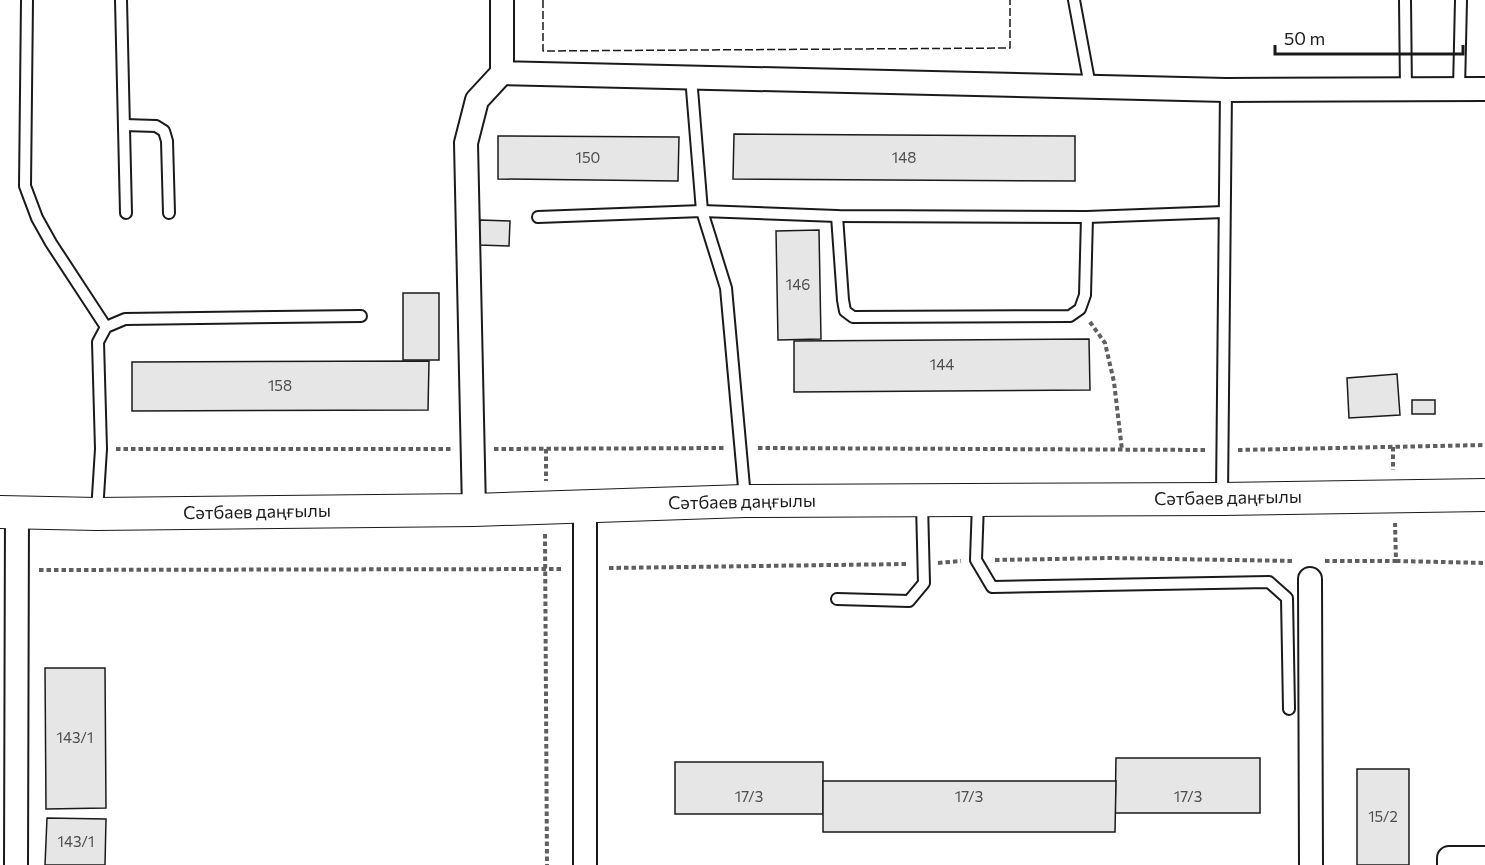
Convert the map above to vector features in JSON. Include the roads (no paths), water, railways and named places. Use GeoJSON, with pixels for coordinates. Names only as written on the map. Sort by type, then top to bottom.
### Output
{"type":"FeatureCollection","features":[{"type":"Feature","properties":{"kind":"street"},"geometry":{"type":"LineString","coordinates":[[474,510],[466,143],[477,100],[502,73],[502,0]]}},
{"type":"Feature","properties":{"kind":"street"},"geometry":{"type":"LineString","coordinates":[[502,73],[1226,90],[1485,89]]}},
{"type":"Feature","properties":{"kind":"street","name":"Сәтбаев даңғылы"},"geometry":{"type":"LineString","coordinates":[[9,512],[97,514],[474,510],[746,501],[1222,499],[1485,495]]}},
{"type":"Feature","properties":{"kind":"street"},"geometry":{"type":"LineString","coordinates":[[585,507],[585,865]]}},
{"type":"Feature","properties":{"kind":"street"},"geometry":{"type":"LineString","coordinates":[[9,512],[18,570],[9,708],[16,865]]}},
{"type":"Feature","properties":{"kind":"street"},"geometry":{"type":"LineString","coordinates":[[1309,567],[1311,865]]}},
{"type":"Feature","properties":{"kind":"street"},"geometry":{"type":"LineString","coordinates":[[1449,865],[1449,858],[1485,858]]}},
{"type":"Feature","properties":{"kind":"lane"},"geometry":{"type":"LineString","coordinates":[[27,0],[25,186],[37,218],[51,243],[106,327]]}},
{"type":"Feature","properties":{"kind":"lane"},"geometry":{"type":"LineString","coordinates":[[121,0],[126,213]]}},
{"type":"Feature","properties":{"kind":"lane"},"geometry":{"type":"LineString","coordinates":[[1074,0],[1090,86]]}},
{"type":"Feature","properties":{"kind":"lane"},"geometry":{"type":"LineString","coordinates":[[1405,0],[1406,90]]}},
{"type":"Feature","properties":{"kind":"lane"},"geometry":{"type":"LineString","coordinates":[[1459,89],[1461,0]]}},
{"type":"Feature","properties":{"kind":"lane"},"geometry":{"type":"LineString","coordinates":[[691,77],[702,211],[726,288],[746,501]]}},
{"type":"Feature","properties":{"kind":"lane"},"geometry":{"type":"LineString","coordinates":[[1222,499],[1226,90]]}},
{"type":"Feature","properties":{"kind":"lane"},"geometry":{"type":"LineString","coordinates":[[124,125],[156,126],[165,131],[169,213]]}},
{"type":"Feature","properties":{"kind":"lane"},"geometry":{"type":"LineString","coordinates":[[538,218],[702,211],[837,216],[1087,217],[1224,212]]}},
{"type":"Feature","properties":{"kind":"lane"},"geometry":{"type":"LineString","coordinates":[[837,216],[843,300],[845,310],[853,317],[1070,316],[1080,309],[1085,295],[1087,217]]}},
{"type":"Feature","properties":{"kind":"lane"},"geometry":{"type":"LineString","coordinates":[[97,514],[101,449],[98,342],[106,327],[125,319],[361,316]]}},
{"type":"Feature","properties":{"kind":"lane"},"geometry":{"type":"LineString","coordinates":[[837,599],[909,602],[924,583],[922,500]]}},
{"type":"Feature","properties":{"kind":"lane"},"geometry":{"type":"LineString","coordinates":[[978,500],[976,560],[992,587],[1269,582],[1287,598],[1289,709]]}}]}
